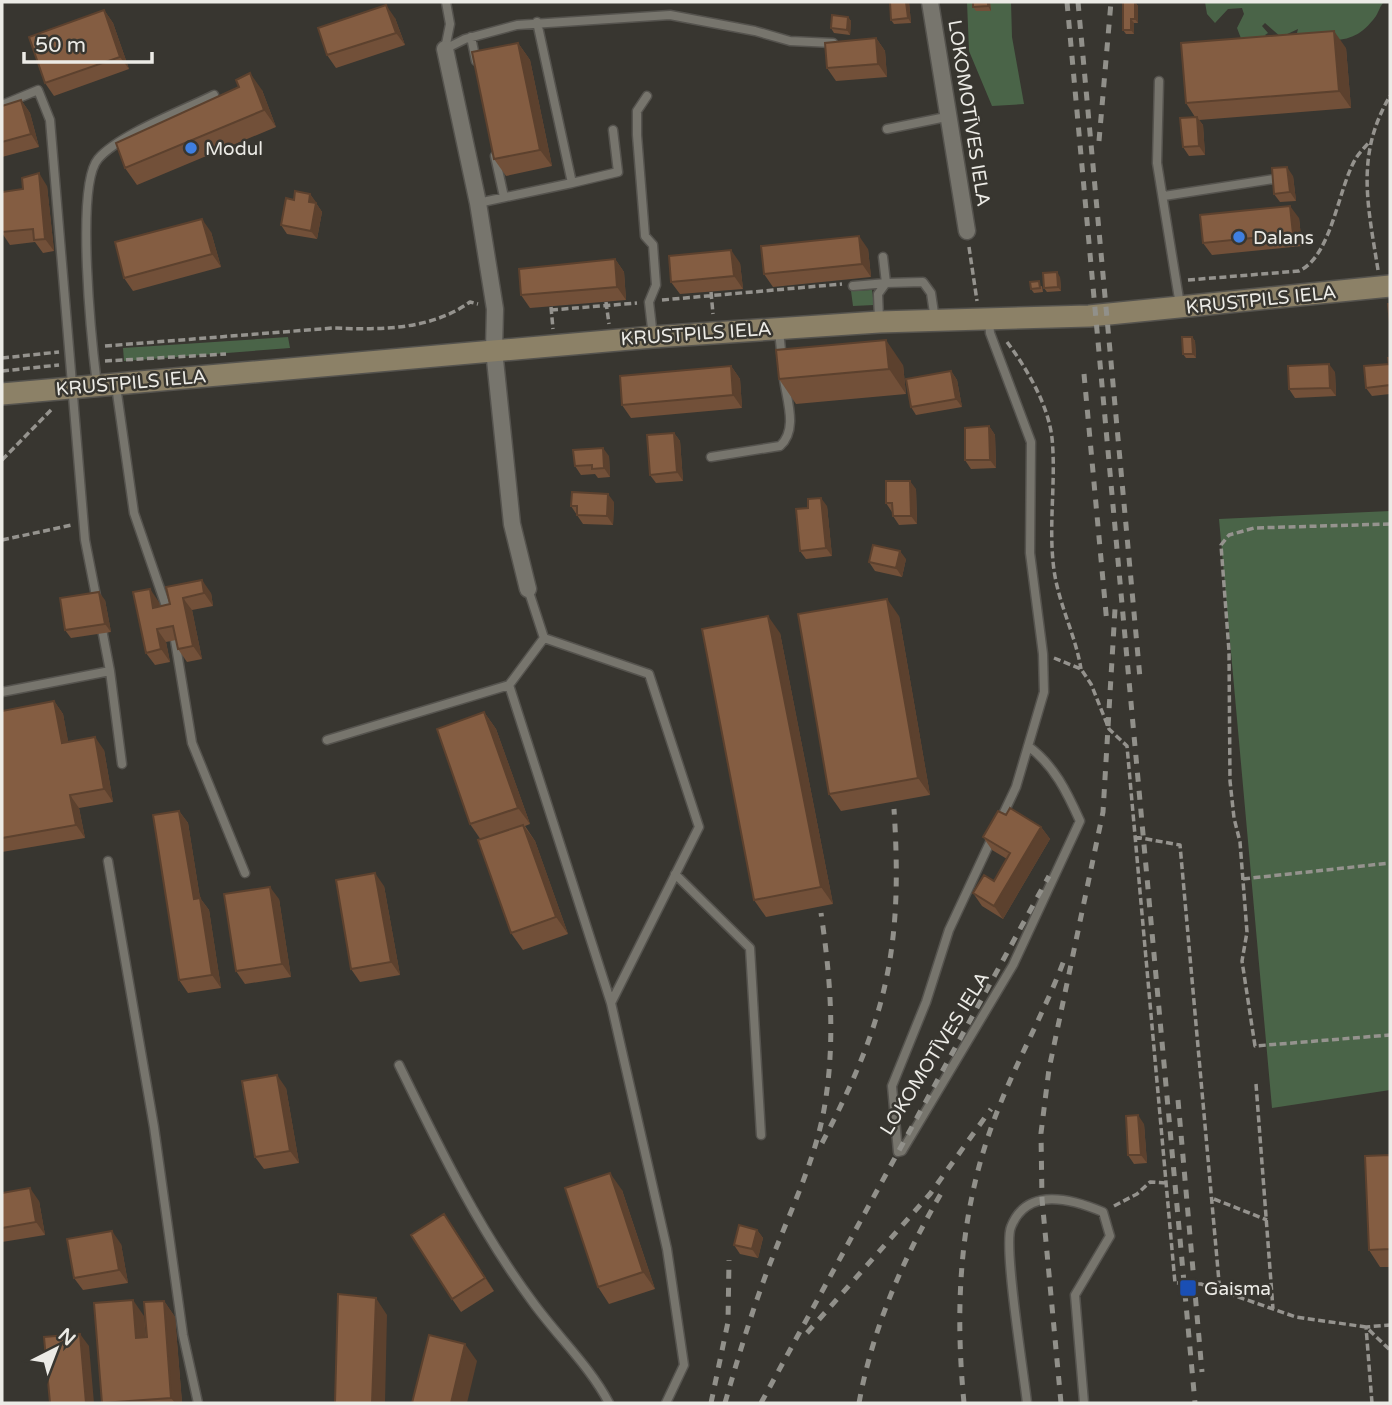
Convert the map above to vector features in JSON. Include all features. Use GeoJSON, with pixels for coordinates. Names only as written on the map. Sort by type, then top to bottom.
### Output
{"type":"FeatureCollection","features":[{"type":"Feature","properties":{"kind":"street","name":"LOKOMOTĪVES IELA"},"geometry":{"type":"LineString","coordinates":[[930,2],[951,116],[967,231]]}},
{"type":"Feature","properties":{"kind":"street"},"geometry":{"type":"LineString","coordinates":[[445,50],[478,203],[495,309],[494,350],[512,524],[528,589]]}},
{"type":"Feature","properties":{"kind":"street","name":"KRUSTPILS IELA"},"geometry":{"type":"LineString","coordinates":[[2,394],[778,327],[1089,316],[1385,286]]}},
{"type":"Feature","properties":{"kind":"lane"},"geometry":{"type":"LineString","coordinates":[[445,50],[450,24],[446,2]]}},
{"type":"Feature","properties":{"kind":"lane"},"geometry":{"type":"LineString","coordinates":[[445,50],[471,37],[537,22],[670,15],[755,31],[790,41],[849,44]]}},
{"type":"Feature","properties":{"kind":"lane"},"geometry":{"type":"LineString","coordinates":[[537,22],[572,183]]}},
{"type":"Feature","properties":{"kind":"lane"},"geometry":{"type":"LineString","coordinates":[[471,37],[480,77]]}},
{"type":"Feature","properties":{"kind":"lane"},"geometry":{"type":"LineString","coordinates":[[1159,80],[1157,163],[1180,308]]}},
{"type":"Feature","properties":{"kind":"lane"},"geometry":{"type":"LineString","coordinates":[[2,104],[38,90],[50,120],[84,522],[110,671],[122,764]]}},
{"type":"Feature","properties":{"kind":"lane"},"geometry":{"type":"LineString","coordinates":[[170,619],[134,513],[106,384],[94,362],[85,199],[96,160],[115,144],[214,95]]}},
{"type":"Feature","properties":{"kind":"lane"},"geometry":{"type":"LineString","coordinates":[[647,96],[637,111],[637,135],[645,236],[653,245],[656,285],[649,302],[653,337]]}},
{"type":"Feature","properties":{"kind":"lane"},"geometry":{"type":"LineString","coordinates":[[887,129],[927,124],[951,116]]}},
{"type":"Feature","properties":{"kind":"lane"},"geometry":{"type":"LineString","coordinates":[[478,203],[618,172],[613,130]]}},
{"type":"Feature","properties":{"kind":"lane"},"geometry":{"type":"LineString","coordinates":[[493,144],[504,197]]}},
{"type":"Feature","properties":{"kind":"lane"},"geometry":{"type":"LineString","coordinates":[[1164,195],[1275,179]]}},
{"type":"Feature","properties":{"kind":"lane"},"geometry":{"type":"LineString","coordinates":[[879,322],[878,294],[886,283],[883,257]]}},
{"type":"Feature","properties":{"kind":"lane"},"geometry":{"type":"LineString","coordinates":[[853,286],[923,282],[931,293],[935,320]]}},
{"type":"Feature","properties":{"kind":"lane","name":"LOKOMOTĪVES IELA"},"geometry":{"type":"LineString","coordinates":[[989,318],[1000,360],[1031,442],[1030,553],[1043,654],[1044,692],[1028,746],[1016,787],[949,930],[926,1002],[891,1086],[898,1152],[902,1151],[1013,965],[1080,821],[1066,790],[1043,757],[1028,746]]}},
{"type":"Feature","properties":{"kind":"lane"},"geometry":{"type":"LineString","coordinates":[[711,457],[780,446],[788,439],[790,427],[778,327]]}},
{"type":"Feature","properties":{"kind":"lane"},"geometry":{"type":"LineString","coordinates":[[528,589],[544,638]]}},
{"type":"Feature","properties":{"kind":"lane"},"geometry":{"type":"LineString","coordinates":[[327,740],[509,685],[544,638]]}},
{"type":"Feature","properties":{"kind":"lane"},"geometry":{"type":"LineString","coordinates":[[544,638],[649,674],[699,827],[611,1003]]}},
{"type":"Feature","properties":{"kind":"lane"},"geometry":{"type":"LineString","coordinates":[[175,640],[192,743],[245,873]]}},
{"type":"Feature","properties":{"kind":"lane"},"geometry":{"type":"LineString","coordinates":[[2,692],[110,671]]}},
{"type":"Feature","properties":{"kind":"lane"},"geometry":{"type":"LineString","coordinates":[[509,685],[611,1003],[667,1249],[684,1365],[666,1403]]}},
{"type":"Feature","properties":{"kind":"lane"},"geometry":{"type":"LineString","coordinates":[[108,861],[153,1127],[183,1335],[198,1403]]}},
{"type":"Feature","properties":{"kind":"lane"},"geometry":{"type":"LineString","coordinates":[[675,874],[750,948],[761,1135]]}},
{"type":"Feature","properties":{"kind":"lane"},"geometry":{"type":"LineString","coordinates":[[399,1065],[463,1197],[532,1301],[598,1382],[609,1403]]}},
{"type":"Feature","properties":{"kind":"lane"},"geometry":{"type":"LineString","coordinates":[[1027,1403],[1011,1268],[1010,1229],[1024,1208],[1042,1199],[1071,1199],[1103,1212],[1110,1236],[1076,1294],[1084,1403]]}},
{"type":"Feature","properties":{"kind":"path"},"geometry":{"type":"LineString","coordinates":[[1385,286],[1372,236],[1364,176],[1370,141],[1379,115],[1390,96]]}},
{"type":"Feature","properties":{"kind":"path"},"geometry":{"type":"LineString","coordinates":[[1177,283],[1201,277],[1299,271],[1308,267],[1331,225],[1356,158],[1370,141]]}},
{"type":"Feature","properties":{"kind":"path"},"geometry":{"type":"LineString","coordinates":[[967,231],[989,318],[1023,363],[1043,405],[1052,437],[1053,562],[1064,619],[1077,646],[1081,669],[1091,684],[1109,729],[1127,746],[1175,1283],[1201,1284],[1220,1293],[1296,1317],[1366,1327],[1390,1325]]}},
{"type":"Feature","properties":{"kind":"path"},"geometry":{"type":"LineString","coordinates":[[554,332],[551,308],[649,302],[711,293],[846,284],[853,286]]}},
{"type":"Feature","properties":{"kind":"path"},"geometry":{"type":"LineString","coordinates":[[711,293],[713,314]]}},
{"type":"Feature","properties":{"kind":"path"},"geometry":{"type":"LineString","coordinates":[[93,348],[125,342],[333,328],[366,330],[438,321],[470,302],[495,309]]}},
{"type":"Feature","properties":{"kind":"path"},"geometry":{"type":"LineString","coordinates":[[606,304],[608,318]]}},
{"type":"Feature","properties":{"kind":"path"},"geometry":{"type":"LineString","coordinates":[[2,358],[71,351]]}},
{"type":"Feature","properties":{"kind":"path"},"geometry":{"type":"LineString","coordinates":[[94,362],[228,354]]}},
{"type":"Feature","properties":{"kind":"path"},"geometry":{"type":"LineString","coordinates":[[2,371],[72,363]]}},
{"type":"Feature","properties":{"kind":"path"},"geometry":{"type":"LineString","coordinates":[[2,460],[74,387]]}},
{"type":"Feature","properties":{"kind":"path"},"geometry":{"type":"LineString","coordinates":[[2,540],[84,522]]}},
{"type":"Feature","properties":{"kind":"path"},"geometry":{"type":"LineString","coordinates":[[1390,524],[1254,528],[1229,535],[1221,545],[1229,651],[1230,781],[1247,932],[1242,961],[1255,1046],[1390,1035]]}},
{"type":"Feature","properties":{"kind":"path"},"geometry":{"type":"LineString","coordinates":[[1043,654],[1081,669]]}},
{"type":"Feature","properties":{"kind":"path"},"geometry":{"type":"LineString","coordinates":[[1135,837],[1180,845],[1214,1199],[1220,1293]]}},
{"type":"Feature","properties":{"kind":"path"},"geometry":{"type":"LineString","coordinates":[[1243,879],[1390,863]]}},
{"type":"Feature","properties":{"kind":"path"},"geometry":{"type":"LineString","coordinates":[[1256,1084],[1273,1309]]}},
{"type":"Feature","properties":{"kind":"path"},"geometry":{"type":"LineString","coordinates":[[1103,1212],[1124,1203],[1150,1182],[1166,1183]]}},
{"type":"Feature","properties":{"kind":"path"},"geometry":{"type":"LineString","coordinates":[[1214,1199],[1267,1220]]}},
{"type":"Feature","properties":{"kind":"path"},"geometry":{"type":"LineString","coordinates":[[1366,1327],[1390,1350]]}},
{"type":"Feature","properties":{"kind":"path"},"geometry":{"type":"LineString","coordinates":[[1366,1327],[1372,1403]]}},
{"type":"Feature","properties":{"kind":"green space"},"geometry":{"type":"Polygon","coordinates":[[[967,2],[1011,2],[1012,37],[1024,104],[992,106],[969,51],[967,2]]]}},
{"type":"Feature","properties":{"kind":"green space"},"geometry":{"type":"Polygon","coordinates":[[[1205,2],[1384,2],[1376,16],[1359,33],[1340,40],[1296,37],[1298,29],[1281,37],[1265,23],[1262,26],[1268,33],[1265,35],[1272,40],[1242,41],[1237,28],[1244,14],[1242,8],[1228,9],[1215,23],[1207,14],[1205,2]]]}},
{"type":"Feature","properties":{"kind":"green space"},"geometry":{"type":"Polygon","coordinates":[[[872,290],[874,305],[853,306],[851,291],[872,290]]]}},
{"type":"Feature","properties":{"kind":"green space"},"geometry":{"type":"Polygon","coordinates":[[[288,337],[290,348],[124,361],[123,348],[288,337]]]}},
{"type":"Feature","properties":{"kind":"green space"},"geometry":{"type":"Polygon","coordinates":[[[1390,511],[1390,1090],[1272,1108],[1219,519],[1390,511]]]}},
{"type":"Feature","properties":{"kind":"building"},"geometry":{"type":"Polygon","coordinates":[[[890,2],[906,2],[908,18],[891,20],[890,2]]]}},
{"type":"Feature","properties":{"kind":"building"},"geometry":{"type":"Polygon","coordinates":[[[973,2],[988,2],[988,6],[973,7],[973,2]]]}},
{"type":"Feature","properties":{"kind":"building"},"geometry":{"type":"Polygon","coordinates":[[[1123,2],[1135,2],[1135,19],[1131,19],[1131,30],[1123,30],[1123,2]]]}},
{"type":"Feature","properties":{"kind":"building"},"geometry":{"type":"Polygon","coordinates":[[[386,5],[396,33],[327,55],[318,28],[386,5]]]}},
{"type":"Feature","properties":{"kind":"building"},"geometry":{"type":"Polygon","coordinates":[[[104,10],[120,57],[45,83],[29,37],[104,10]]]}},
{"type":"Feature","properties":{"kind":"building"},"geometry":{"type":"Polygon","coordinates":[[[832,15],[848,17],[847,30],[831,28],[832,15]]]}},
{"type":"Feature","properties":{"kind":"building"},"geometry":{"type":"Polygon","coordinates":[[[1334,31],[1339,91],[1186,103],[1181,43],[1334,31]]]}},
{"type":"Feature","properties":{"kind":"building"},"geometry":{"type":"Polygon","coordinates":[[[876,38],[878,64],[827,68],[825,43],[876,38]]]}},
{"type":"Feature","properties":{"kind":"building"},"geometry":{"type":"Polygon","coordinates":[[[518,43],[540,150],[494,159],[472,52],[518,43]]]}},
{"type":"Feature","properties":{"kind":"building"},"geometry":{"type":"Polygon","coordinates":[[[250,73],[264,110],[125,168],[116,143],[239,87],[236,80],[250,73]]]}},
{"type":"Feature","properties":{"kind":"building"},"geometry":{"type":"Polygon","coordinates":[[[21,100],[31,134],[2,142],[2,106],[21,100]]]}},
{"type":"Feature","properties":{"kind":"building"},"geometry":{"type":"Polygon","coordinates":[[[1197,117],[1199,146],[1183,147],[1180,118],[1197,117]]]}},
{"type":"Feature","properties":{"kind":"building"},"geometry":{"type":"Polygon","coordinates":[[[1287,167],[1290,192],[1274,194],[1272,168],[1287,167]]]}},
{"type":"Feature","properties":{"kind":"building"},"geometry":{"type":"Polygon","coordinates":[[[39,173],[45,239],[34,240],[33,229],[2,232],[2,192],[23,189],[22,178],[39,173]]]}},
{"type":"Feature","properties":{"kind":"building"},"geometry":{"type":"Polygon","coordinates":[[[295,191],[310,194],[309,202],[316,203],[311,231],[281,225],[286,198],[294,200],[295,191]]]}},
{"type":"Feature","properties":{"kind":"building"},"geometry":{"type":"Polygon","coordinates":[[[1290,206],[1293,234],[1203,243],[1200,215],[1290,206]]]}},
{"type":"Feature","properties":{"kind":"building"},"geometry":{"type":"Polygon","coordinates":[[[202,219],[212,254],[124,278],[115,242],[202,219]]]}},
{"type":"Feature","properties":{"kind":"building"},"geometry":{"type":"Polygon","coordinates":[[[859,236],[862,264],[764,274],[761,246],[859,236]]]}},
{"type":"Feature","properties":{"kind":"building"},"geometry":{"type":"Polygon","coordinates":[[[731,250],[734,276],[671,282],[669,256],[731,250]]]}},
{"type":"Feature","properties":{"kind":"building"},"geometry":{"type":"Polygon","coordinates":[[[615,259],[617,287],[521,295],[519,269],[615,259]]]}},
{"type":"Feature","properties":{"kind":"building"},"geometry":{"type":"Polygon","coordinates":[[[1057,272],[1058,287],[1044,288],[1043,273],[1057,272]]]}},
{"type":"Feature","properties":{"kind":"building"},"geometry":{"type":"Polygon","coordinates":[[[1039,281],[1040,288],[1031,289],[1030,282],[1039,281]]]}},
{"type":"Feature","properties":{"kind":"building"},"geometry":{"type":"Polygon","coordinates":[[[1182,337],[1192,337],[1193,354],[1183,354],[1182,337]]]}},
{"type":"Feature","properties":{"kind":"building"},"geometry":{"type":"Polygon","coordinates":[[[886,340],[889,369],[779,379],[776,350],[886,340]]]}},
{"type":"Feature","properties":{"kind":"building"},"geometry":{"type":"Polygon","coordinates":[[[1390,358],[1390,385],[1366,388],[1364,366],[1389,364],[1390,358]]]}},
{"type":"Feature","properties":{"kind":"building"},"geometry":{"type":"Polygon","coordinates":[[[1329,364],[1330,388],[1289,389],[1288,366],[1329,364]]]}},
{"type":"Feature","properties":{"kind":"building"},"geometry":{"type":"Polygon","coordinates":[[[731,366],[733,395],[622,405],[620,376],[731,366]]]}},
{"type":"Feature","properties":{"kind":"building"},"geometry":{"type":"Polygon","coordinates":[[[951,371],[956,399],[911,407],[906,379],[951,371]]]}},
{"type":"Feature","properties":{"kind":"building"},"geometry":{"type":"Polygon","coordinates":[[[989,426],[990,460],[965,460],[965,428],[989,426]]]}},
{"type":"Feature","properties":{"kind":"building"},"geometry":{"type":"Polygon","coordinates":[[[674,433],[677,472],[650,475],[647,435],[674,433]]]}},
{"type":"Feature","properties":{"kind":"building"},"geometry":{"type":"Polygon","coordinates":[[[603,448],[604,468],[592,469],[592,465],[575,466],[573,450],[603,448]]]}},
{"type":"Feature","properties":{"kind":"building"},"geometry":{"type":"Polygon","coordinates":[[[886,481],[910,481],[911,516],[893,516],[892,503],[886,503],[886,481]]]}},
{"type":"Feature","properties":{"kind":"building"},"geometry":{"type":"Polygon","coordinates":[[[572,492],[608,494],[607,516],[577,515],[577,506],[571,506],[572,492]]]}},
{"type":"Feature","properties":{"kind":"building"},"geometry":{"type":"Polygon","coordinates":[[[821,498],[826,548],[800,551],[796,509],[808,508],[808,499],[821,498]]]}},
{"type":"Feature","properties":{"kind":"building"},"geometry":{"type":"Polygon","coordinates":[[[873,545],[900,551],[896,568],[869,562],[873,545]]]}},
{"type":"Feature","properties":{"kind":"building"},"geometry":{"type":"Polygon","coordinates":[[[202,580],[204,593],[183,598],[193,646],[178,649],[173,626],[157,629],[161,649],[146,653],[133,592],[150,589],[153,608],[170,604],[166,587],[202,580]]]}},
{"type":"Feature","properties":{"kind":"building"},"geometry":{"type":"Polygon","coordinates":[[[99,592],[105,624],[65,630],[60,598],[99,592]]]}},
{"type":"Feature","properties":{"kind":"building"},"geometry":{"type":"Polygon","coordinates":[[[887,599],[918,778],[829,794],[798,614],[887,599]]]}},
{"type":"Feature","properties":{"kind":"building"},"geometry":{"type":"Polygon","coordinates":[[[768,616],[821,887],[754,900],[702,629],[768,616]]]}},
{"type":"Feature","properties":{"kind":"building"},"geometry":{"type":"Polygon","coordinates":[[[54,701],[62,743],[95,737],[104,789],[70,795],[76,825],[2,838],[2,711],[54,701]]]}},
{"type":"Feature","properties":{"kind":"building"},"geometry":{"type":"Polygon","coordinates":[[[484,712],[518,808],[470,824],[437,729],[484,712]]]}},
{"type":"Feature","properties":{"kind":"building"},"geometry":{"type":"Polygon","coordinates":[[[1010,808],[1041,827],[994,906],[973,893],[984,875],[994,881],[1010,853],[983,837],[998,811],[1006,815],[1010,808]]]}},
{"type":"Feature","properties":{"kind":"building"},"geometry":{"type":"Polygon","coordinates":[[[179,811],[194,899],[200,898],[212,975],[179,980],[153,815],[179,811]]]}},
{"type":"Feature","properties":{"kind":"building"},"geometry":{"type":"Polygon","coordinates":[[[523,825],[556,917],[511,933],[478,840],[523,825]]]}},
{"type":"Feature","properties":{"kind":"building"},"geometry":{"type":"Polygon","coordinates":[[[375,873],[391,962],[351,969],[336,880],[375,873]]]}},
{"type":"Feature","properties":{"kind":"building"},"geometry":{"type":"Polygon","coordinates":[[[270,887],[282,964],[236,971],[224,894],[270,887]]]}},
{"type":"Feature","properties":{"kind":"building"},"geometry":{"type":"Polygon","coordinates":[[[277,1075],[290,1151],[255,1157],[242,1081],[277,1075]]]}},
{"type":"Feature","properties":{"kind":"building"},"geometry":{"type":"Polygon","coordinates":[[[1138,1115],[1141,1155],[1128,1155],[1126,1116],[1138,1115]]]}},
{"type":"Feature","properties":{"kind":"building"},"geometry":{"type":"Polygon","coordinates":[[[1390,1155],[1390,1249],[1369,1250],[1365,1156],[1390,1155]]]}},
{"type":"Feature","properties":{"kind":"building"},"geometry":{"type":"Polygon","coordinates":[[[610,1173],[643,1272],[598,1287],[565,1188],[610,1173]]]}},
{"type":"Feature","properties":{"kind":"building"},"geometry":{"type":"Polygon","coordinates":[[[30,1188],[36,1222],[2,1228],[2,1193],[30,1188]]]}},
{"type":"Feature","properties":{"kind":"building"},"geometry":{"type":"Polygon","coordinates":[[[444,1214],[485,1278],[452,1299],[411,1235],[444,1214]]]}},
{"type":"Feature","properties":{"kind":"building"},"geometry":{"type":"Polygon","coordinates":[[[739,1225],[757,1230],[752,1249],[734,1245],[739,1225]]]}},
{"type":"Feature","properties":{"kind":"building"},"geometry":{"type":"Polygon","coordinates":[[[112,1231],[119,1270],[74,1278],[67,1239],[112,1231]]]}},
{"type":"Feature","properties":{"kind":"building"},"geometry":{"type":"Polygon","coordinates":[[[338,1294],[376,1298],[372,1403],[335,1403],[338,1294]]]}},
{"type":"Feature","properties":{"kind":"building"},"geometry":{"type":"Polygon","coordinates":[[[133,1300],[136,1338],[147,1337],[144,1302],[164,1301],[171,1398],[102,1403],[94,1303],[133,1300]]]}},
{"type":"Feature","properties":{"kind":"building"},"geometry":{"type":"Polygon","coordinates":[[[80,1334],[86,1403],[50,1403],[44,1337],[80,1334]]]}},
{"type":"Feature","properties":{"kind":"building"},"geometry":{"type":"Polygon","coordinates":[[[429,1335],[465,1344],[451,1403],[412,1403],[429,1335]]]}},
{"type":"Feature","properties":{"kind":"railway"},"geometry":{"type":"LineString","coordinates":[[1067,2],[1195,1403]]}},
{"type":"Feature","properties":{"kind":"railway"},"geometry":{"type":"LineString","coordinates":[[1078,2],[1140,678]]}},
{"type":"Feature","properties":{"kind":"railway"},"geometry":{"type":"LineString","coordinates":[[1099,141],[1111,2]]}},
{"type":"Feature","properties":{"kind":"railway"},"geometry":{"type":"LineString","coordinates":[[1084,374],[1107,624]]}},
{"type":"Feature","properties":{"kind":"railway"},"geometry":{"type":"LineString","coordinates":[[1061,1403],[1042,1199],[1041,1133],[1049,1069],[1103,812],[1115,609]]}},
{"type":"Feature","properties":{"kind":"railway"},"geometry":{"type":"LineString","coordinates":[[822,1143],[862,1058],[886,982],[896,902],[894,809]]}},
{"type":"Feature","properties":{"kind":"railway"},"geometry":{"type":"LineString","coordinates":[[761,1403],[1049,876]]}},
{"type":"Feature","properties":{"kind":"railway"},"geometry":{"type":"LineString","coordinates":[[725,1403],[766,1274],[808,1169],[823,1115],[830,1064],[831,1014],[821,913]]}},
{"type":"Feature","properties":{"kind":"railway"},"geometry":{"type":"LineString","coordinates":[[964,1403],[960,1300],[972,1198],[998,1108],[1066,955]]}},
{"type":"Feature","properties":{"kind":"railway"},"geometry":{"type":"LineString","coordinates":[[1178,1100],[1202,1372]]}},
{"type":"Feature","properties":{"kind":"railway"},"geometry":{"type":"LineString","coordinates":[[807,1333],[930,1194],[991,1109]]}},
{"type":"Feature","properties":{"kind":"railway"},"geometry":{"type":"LineString","coordinates":[[859,1403],[881,1319],[915,1241],[943,1190]]}},
{"type":"Feature","properties":{"kind":"railway"},"geometry":{"type":"LineString","coordinates":[[711,1403],[728,1322],[729,1260]]}},
{"type":"Feature","properties":{"kind":"place","name":"Modul"},"geometry":{"type":"Point","coordinates":[191,148]}},
{"type":"Feature","properties":{"kind":"place","name":"Dalans"},"geometry":{"type":"Point","coordinates":[1239,237]}},
{"type":"Feature","properties":{"kind":"place","name":"Gaisma"},"geometry":{"type":"Point","coordinates":[1188,1288]}}]}
